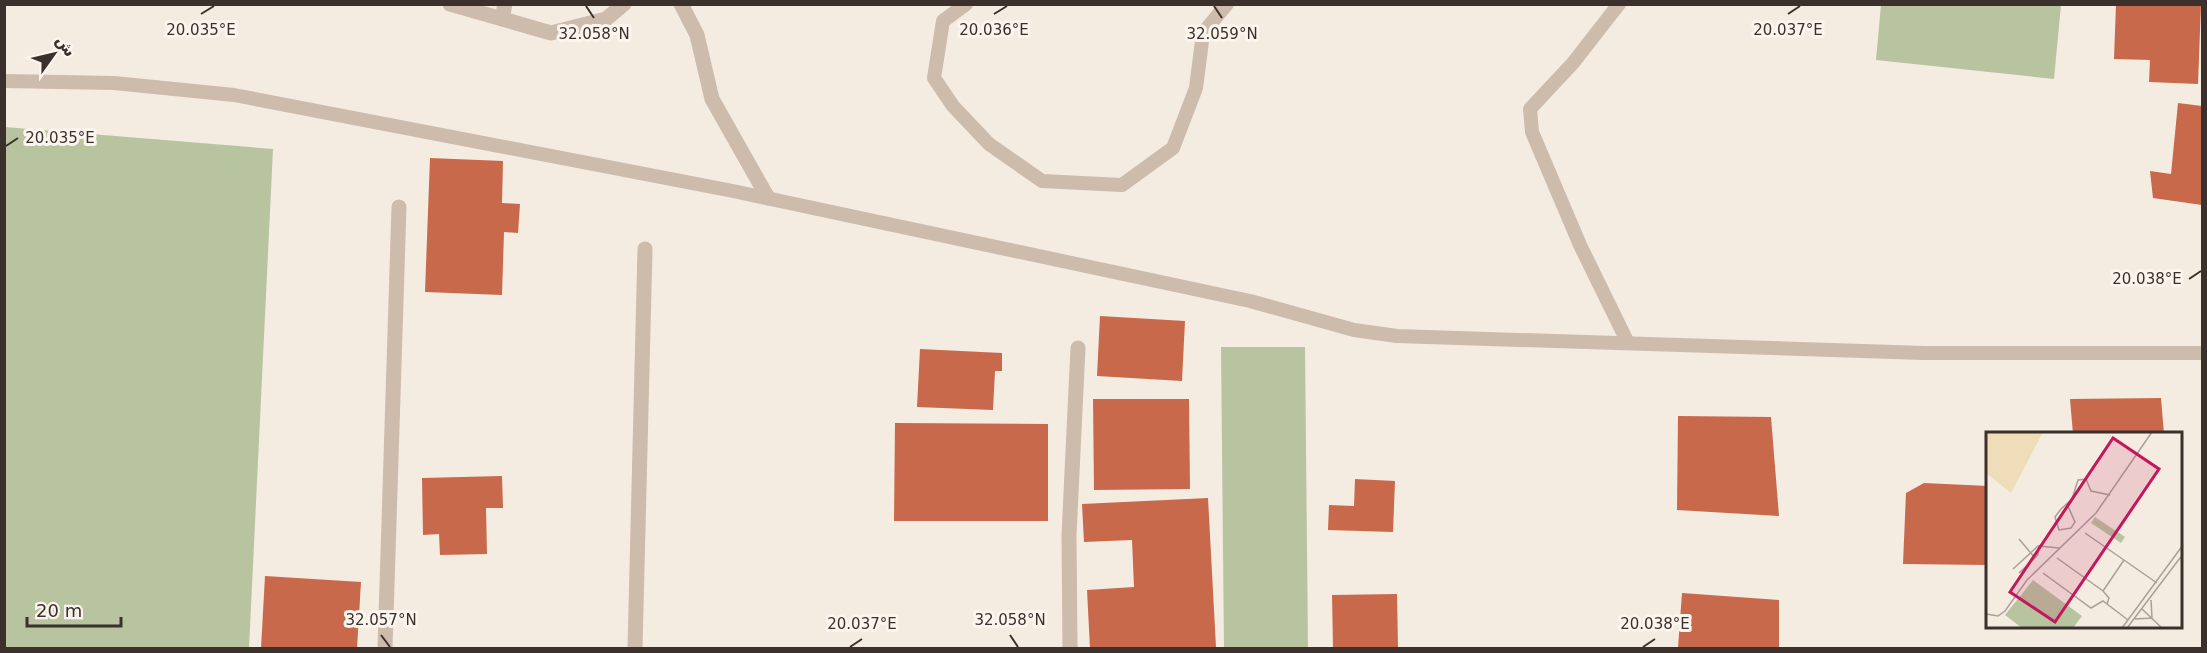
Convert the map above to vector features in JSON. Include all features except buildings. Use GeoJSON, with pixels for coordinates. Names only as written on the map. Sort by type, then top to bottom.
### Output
{"type":"FeatureCollection","features":[{"type":"Feature","properties":{"kind":"street"},"geometry":{"type":"LineString","coordinates":[[450,4],[504,12],[551,33],[606,19],[624,4]]}},
{"type":"Feature","properties":{"kind":"street"},"geometry":{"type":"LineString","coordinates":[[681,4],[697,35],[712,99],[768,198]]}},
{"type":"Feature","properties":{"kind":"street"},"geometry":{"type":"LineString","coordinates":[[384,648],[399,207]]}},
{"type":"Feature","properties":{"kind":"street"},"geometry":{"type":"LineString","coordinates":[[635,648],[645,249]]}},
{"type":"Feature","properties":{"kind":"street"},"geometry":{"type":"LineString","coordinates":[[1070,648],[1069,535],[1078,348]]}},
{"type":"Feature","properties":{"kind":"lane"},"geometry":{"type":"LineString","coordinates":[[966,4],[943,21],[934,78],[953,106],[989,144],[1042,181],[1122,185],[1173,148],[1196,88],[1203,33],[1227,4]]}},
{"type":"Feature","properties":{"kind":"lane"},"geometry":{"type":"LineString","coordinates":[[1619,4],[1573,63],[1530,109],[1532,132],[1580,245],[1628,343]]}},
{"type":"Feature","properties":{"kind":"lane"},"geometry":{"type":"LineString","coordinates":[[4,81],[114,83],[234,94],[768,198],[1250,301],[1353,330],[1397,336],[1924,353],[2202,353]]}},
{"type":"Feature","properties":{"kind":"green space"},"geometry":{"type":"Polygon","coordinates":[[[1881,5],[2061,5],[2054,79],[1876,60],[1881,5]]]}},
{"type":"Feature","properties":{"kind":"green space"},"geometry":{"type":"Polygon","coordinates":[[[5,127],[273,149],[249,648],[5,648],[5,127]]]}},
{"type":"Feature","properties":{"kind":"green space"},"geometry":{"type":"Polygon","coordinates":[[[1221,347],[1305,347],[1308,648],[1224,648],[1221,347]]]}}]}
